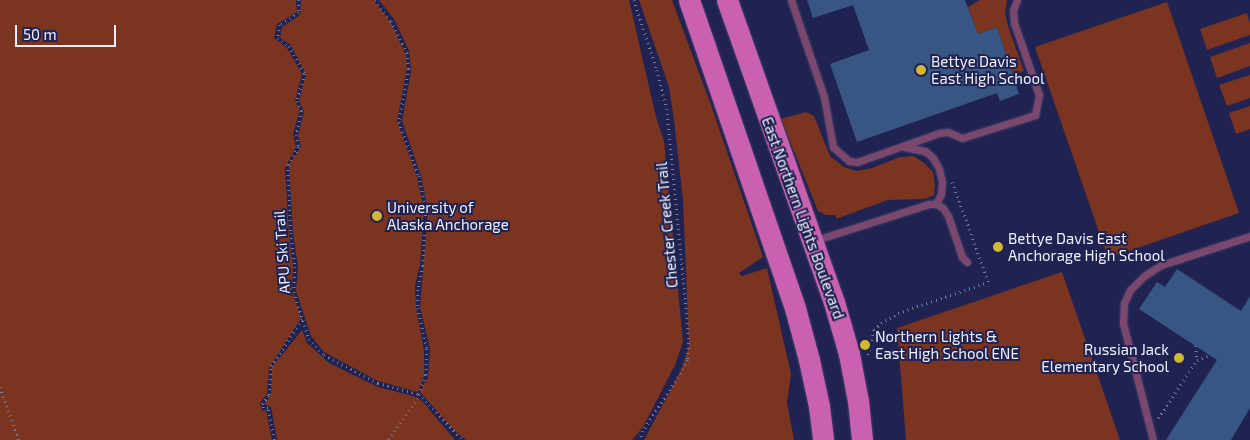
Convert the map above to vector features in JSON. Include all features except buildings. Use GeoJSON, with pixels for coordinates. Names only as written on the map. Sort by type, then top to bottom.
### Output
{"type":"FeatureCollection","features":[{"type":"Feature","properties":{"kind":"main road"},"geometry":{"type":"LineString","coordinates":[[689,0],[795,308],[811,369],[823,440]]}},
{"type":"Feature","properties":{"kind":"main road","name":"East Northern Lights Boulevard"},"geometry":{"type":"LineString","coordinates":[[727,0],[768,121],[813,241],[849,353],[858,401],[862,440]]}},
{"type":"Feature","properties":{"kind":"lane"},"geometry":{"type":"LineString","coordinates":[[791,0],[824,97],[832,147],[849,161],[857,162],[939,133],[948,132],[962,138],[1035,115],[1039,95],[1014,23],[1013,10],[1017,0]]}},
{"type":"Feature","properties":{"kind":"lane"},"geometry":{"type":"LineString","coordinates":[[902,147],[918,148],[933,158],[939,168],[942,182],[941,194],[936,204]]}},
{"type":"Feature","properties":{"kind":"lane"},"geometry":{"type":"LineString","coordinates":[[813,241],[929,204],[936,204],[943,208],[948,216],[962,256],[967,262]]}},
{"type":"Feature","properties":{"kind":"lane"},"geometry":{"type":"LineString","coordinates":[[1153,440],[1123,323],[1124,303],[1130,290],[1144,276],[1161,265],[1250,236]]}},
{"type":"Feature","properties":{"kind":"path","name":"APU Ski Trail"},"geometry":{"type":"LineString","coordinates":[[299,0],[300,13],[280,25],[278,38],[289,46],[304,74],[297,101],[302,111],[296,135],[299,147],[288,165],[291,233],[295,266],[294,292],[309,339],[324,355],[378,383],[419,394]]}},
{"type":"Feature","properties":{"kind":"path"},"geometry":{"type":"LineString","coordinates":[[375,0],[391,21],[407,53],[409,68],[400,122],[419,176],[426,210],[423,266],[418,290],[418,308],[427,349],[426,374],[419,394],[388,440]]}},
{"type":"Feature","properties":{"kind":"path","name":"Chester Creek Trail"},"geometry":{"type":"LineString","coordinates":[[634,0],[658,70],[667,108],[689,338],[688,360],[643,430],[640,440]]}},
{"type":"Feature","properties":{"kind":"path"},"geometry":{"type":"LineString","coordinates":[[867,357],[874,330],[881,322],[898,313],[988,282],[950,175]]}},
{"type":"Feature","properties":{"kind":"path"},"geometry":{"type":"LineString","coordinates":[[274,440],[268,408],[263,408],[262,404],[269,395],[271,366],[303,318]]}},
{"type":"Feature","properties":{"kind":"path"},"geometry":{"type":"LineString","coordinates":[[1196,346],[1197,360]]}},
{"type":"Feature","properties":{"kind":"path"},"geometry":{"type":"LineString","coordinates":[[1150,430],[1197,360],[1210,355]]}},
{"type":"Feature","properties":{"kind":"path"},"geometry":{"type":"LineString","coordinates":[[0,387],[19,440]]}},
{"type":"Feature","properties":{"kind":"path"},"geometry":{"type":"LineString","coordinates":[[419,394],[463,440]]}},
{"type":"Feature","properties":{"kind":"shaded area"},"geometry":{"type":"Polygon","coordinates":[[[0,0],[296,0],[297,12],[277,24],[274,38],[287,48],[302,74],[295,101],[300,110],[293,134],[296,147],[285,168],[293,267],[292,291],[301,318],[269,368],[267,394],[260,403],[262,411],[266,410],[272,440],[0,440],[0,0]]]}},
{"type":"Feature","properties":{"kind":"shaded area"},"geometry":{"type":"Polygon","coordinates":[[[301,0],[373,0],[390,21],[406,55],[407,68],[397,121],[417,177],[424,210],[420,265],[415,286],[416,308],[424,350],[424,376],[418,392],[378,381],[324,352],[311,336],[296,291],[298,267],[293,232],[289,165],[301,147],[298,136],[304,111],[299,101],[306,74],[290,44],[280,38],[282,27],[300,15],[301,0]]]}},
{"type":"Feature","properties":{"kind":"shaded area"},"geometry":{"type":"Polygon","coordinates":[[[379,0],[629,0],[656,117],[664,141],[683,342],[675,365],[643,427],[632,440],[466,440],[456,432],[420,392],[428,377],[430,349],[420,307],[428,210],[421,176],[402,121],[411,71],[409,51],[394,19],[379,0]]]}},
{"type":"Feature","properties":{"kind":"shaded area"},"geometry":{"type":"Polygon","coordinates":[[[639,0],[672,0],[711,105],[763,257],[739,273],[742,276],[767,268],[791,374],[787,403],[794,440],[644,440],[681,370],[689,346],[683,200],[674,120],[669,87],[639,0]]]}},
{"type":"Feature","properties":{"kind":"shaded area"},"geometry":{"type":"Polygon","coordinates":[[[980,0],[1007,0],[1005,12],[1008,26],[1024,71],[1013,75],[997,27],[978,34],[968,7],[980,0]]]}},
{"type":"Feature","properties":{"kind":"shaded area"},"geometry":{"type":"Polygon","coordinates":[[[1167,2],[1239,213],[1108,258],[1035,47],[1167,2]]]}},
{"type":"Feature","properties":{"kind":"shaded area"},"geometry":{"type":"Polygon","coordinates":[[[1247,13],[1250,23],[1250,35],[1207,50],[1200,29],[1247,13]]]}},
{"type":"Feature","properties":{"kind":"shaded area"},"geometry":{"type":"Polygon","coordinates":[[[1250,43],[1250,66],[1217,78],[1210,57],[1250,43]]]}},
{"type":"Feature","properties":{"kind":"shaded area"},"geometry":{"type":"Polygon","coordinates":[[[1250,75],[1250,98],[1227,106],[1219,85],[1250,75]]]}},
{"type":"Feature","properties":{"kind":"shaded area"},"geometry":{"type":"Polygon","coordinates":[[[1250,106],[1250,129],[1236,134],[1229,113],[1250,106]]]}},
{"type":"Feature","properties":{"kind":"shaded area"},"geometry":{"type":"Polygon","coordinates":[[[806,112],[814,116],[830,156],[844,167],[857,171],[872,168],[900,157],[913,156],[923,162],[933,172],[934,195],[925,199],[888,200],[836,219],[836,215],[826,215],[818,211],[781,119],[806,112]]]}},
{"type":"Feature","properties":{"kind":"shaded area"},"geometry":{"type":"Polygon","coordinates":[[[1062,272],[1120,440],[906,440],[897,328],[1062,272]]]}},
{"type":"Feature","properties":{"kind":"shaded area"},"geometry":{"type":"Polygon","coordinates":[[[302,330],[307,343],[329,363],[378,387],[413,396],[422,401],[455,440],[277,440],[271,407],[264,404],[271,395],[272,367],[302,330]]]}},
{"type":"Feature","properties":{"kind":"place","name":"Bettye Davis East High School"},"geometry":{"type":"Point","coordinates":[921,70]}},
{"type":"Feature","properties":{"kind":"place","name":"University of Alaska Anchorage"},"geometry":{"type":"Point","coordinates":[377,216]}},
{"type":"Feature","properties":{"kind":"place","name":"Bettye Davis East Anchorage High School"},"geometry":{"type":"Point","coordinates":[998,247]}},
{"type":"Feature","properties":{"kind":"place","name":"Northern Lights & East High School ENE"},"geometry":{"type":"Point","coordinates":[865,345]}},
{"type":"Feature","properties":{"kind":"place","name":"Russian Jack Elementary School"},"geometry":{"type":"Point","coordinates":[1179,358]}}]}
